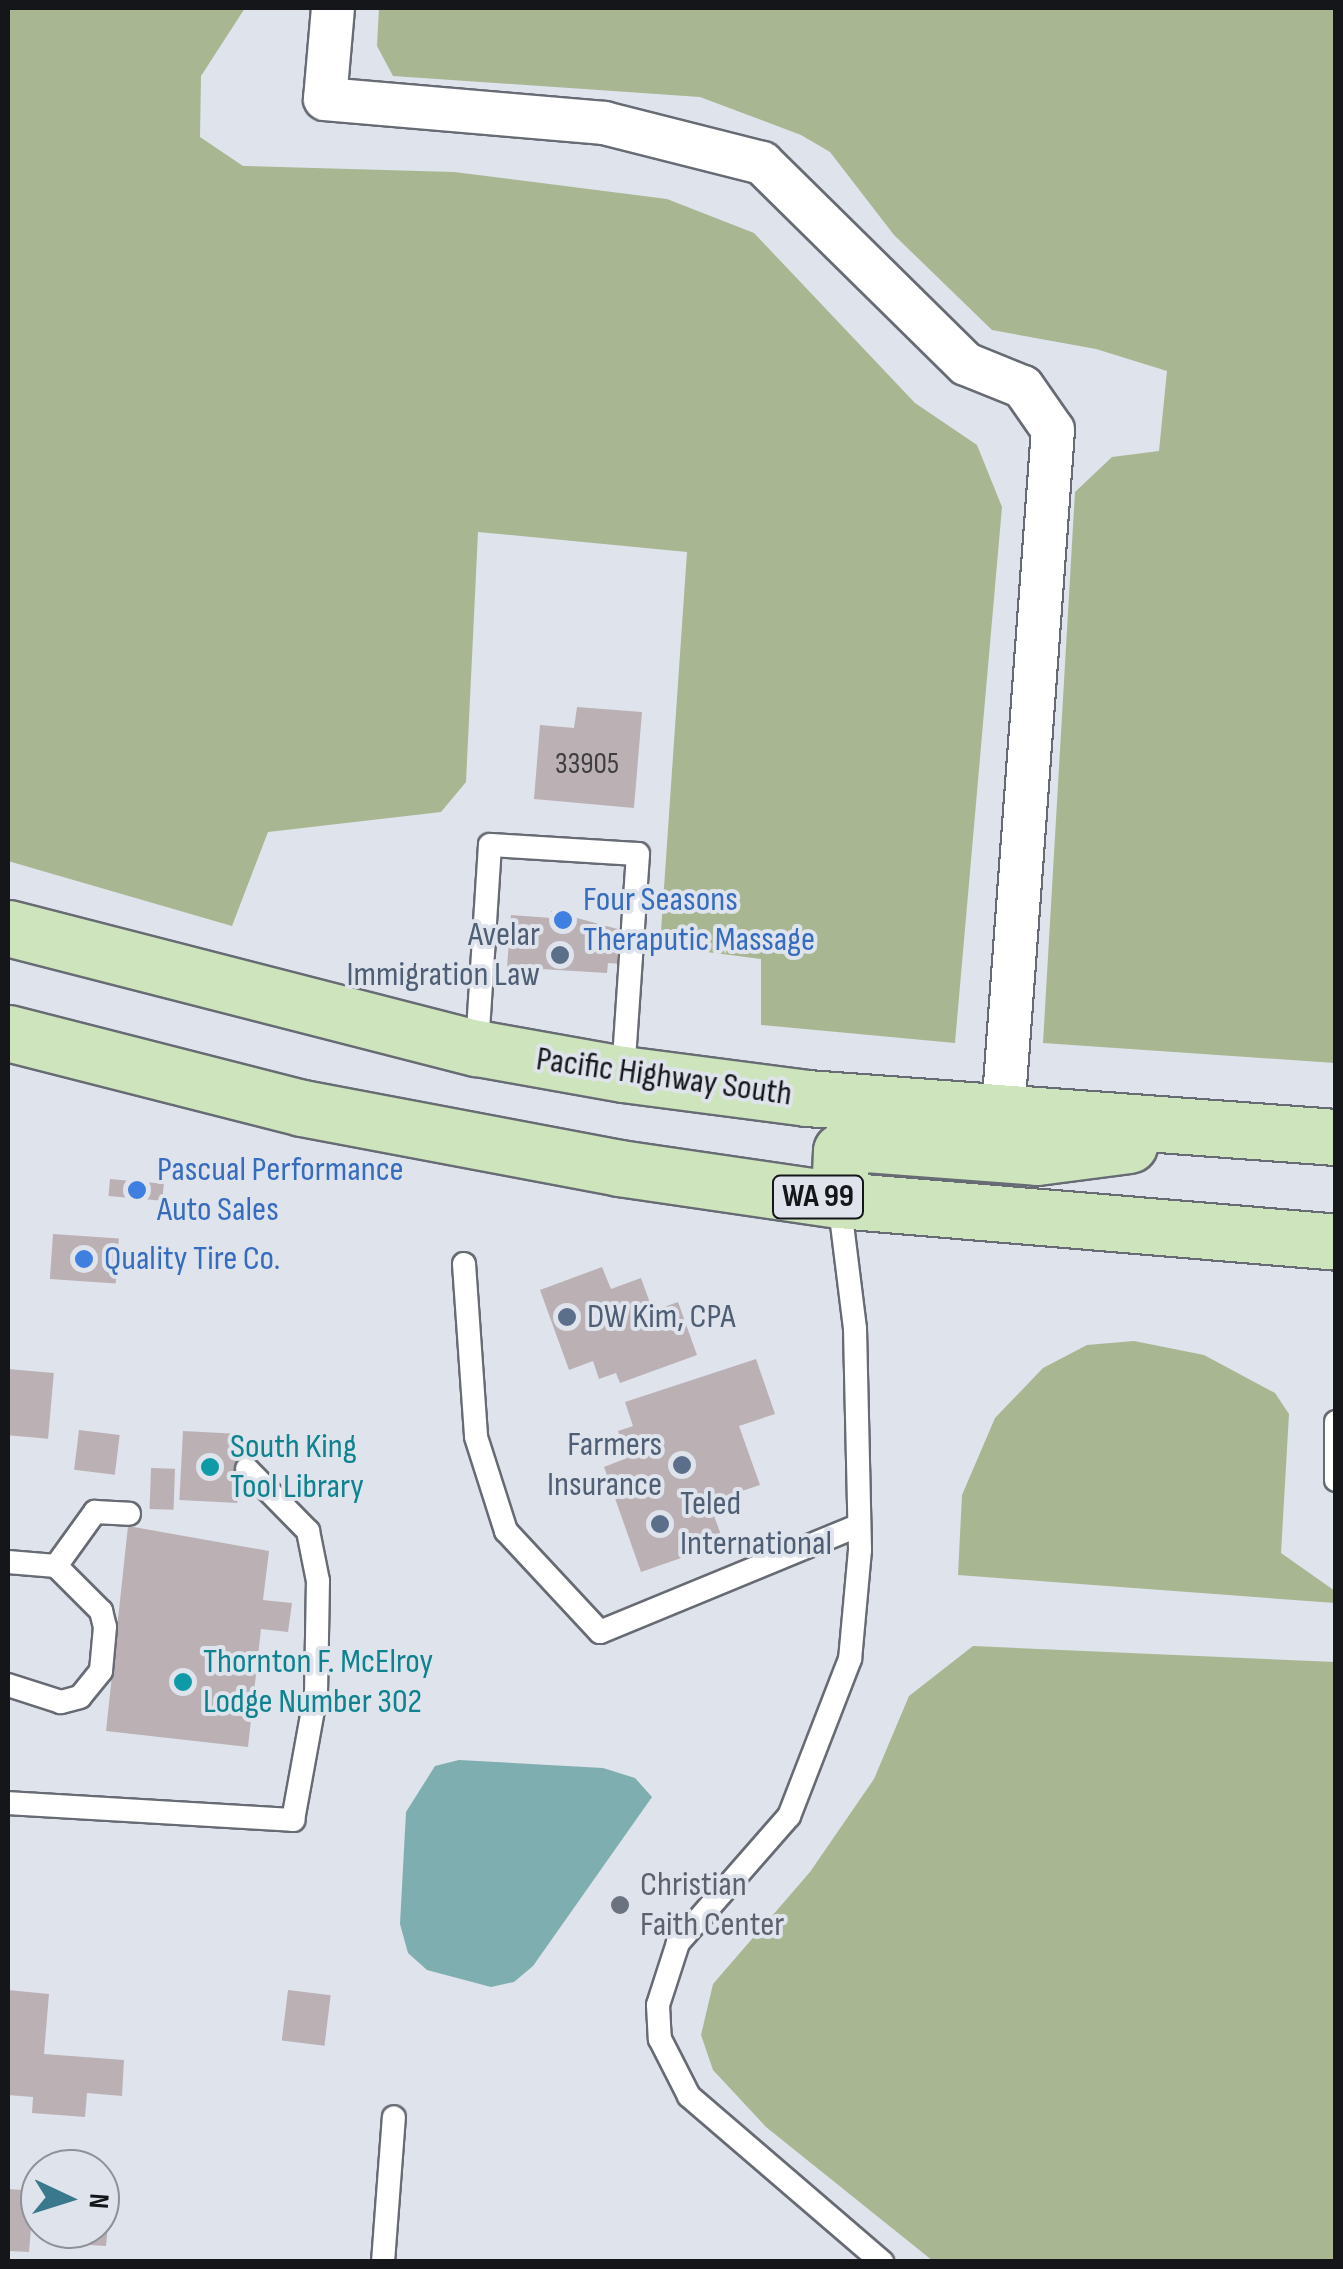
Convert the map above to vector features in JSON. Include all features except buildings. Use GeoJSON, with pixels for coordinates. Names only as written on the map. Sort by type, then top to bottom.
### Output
{"type":"FeatureCollection","features":[{"type":"Feature","properties":{"kind":"main road","name":"Pacific Highway South"},"geometry":{"type":"LineString","coordinates":[[8,928],[476,1048],[623,1074],[1002,1112],[1336,1137]]}},
{"type":"Feature","properties":{"kind":"main road","name":"WA 99"},"geometry":{"type":"LineString","coordinates":[[8,1033],[302,1108],[839,1200],[1336,1242]]}},
{"type":"Feature","properties":{"kind":"main road"},"geometry":{"type":"LineString","coordinates":[[839,1200],[841,1151],[866,1144],[1038,1157],[1242,1130]]}},
{"type":"Feature","properties":{"kind":"street"},"geometry":{"type":"LineString","coordinates":[[333,8],[325,99],[604,124],[762,163],[966,364],[1023,387],[1053,430],[1002,1112]]}},
{"type":"Feature","properties":{"kind":"lane"},"geometry":{"type":"LineString","coordinates":[[476,1048],[490,845],[638,854],[623,1074]]}},
{"type":"Feature","properties":{"kind":"lane"},"geometry":{"type":"LineString","coordinates":[[839,1200],[854,1269],[860,1525],[850,1659],[812,1768],[762,1855],[678,1942],[658,2005],[670,2069],[689,2096],[882,2262]]}},
{"type":"Feature","properties":{"kind":"lane"},"geometry":{"type":"LineString","coordinates":[[464,1264],[476,1437],[506,1531],[600,1632],[860,1525]]}},
{"type":"Feature","properties":{"kind":"lane"},"geometry":{"type":"LineString","coordinates":[[1336,1422],[1336,1480]]}},
{"type":"Feature","properties":{"kind":"lane"},"geometry":{"type":"LineString","coordinates":[[8,1803],[293,1820],[316,1694],[318,1581],[308,1531],[248,1469]]}},
{"type":"Feature","properties":{"kind":"lane"},"geometry":{"type":"LineString","coordinates":[[56,1566],[95,1512],[129,1514]]}},
{"type":"Feature","properties":{"kind":"lane"},"geometry":{"type":"LineString","coordinates":[[8,1562],[56,1566],[102,1611],[101,1671],[80,1697],[62,1702],[8,1685]]}},
{"type":"Feature","properties":{"kind":"lane"},"geometry":{"type":"LineString","coordinates":[[382,2262],[394,2117]]}},
{"type":"Feature","properties":{"kind":"shaded area"},"geometry":{"type":"Polygon","coordinates":[[[8,8],[245,8],[201,76],[200,137],[243,166],[454,172],[667,199],[754,233],[915,403],[977,445],[1002,507],[955,1043],[761,1025],[761,959],[660,946],[687,552],[478,532],[466,782],[441,812],[268,832],[232,926],[8,861],[8,8]]]}},
{"type":"Feature","properties":{"kind":"shaded area"},"geometry":{"type":"Polygon","coordinates":[[[379,8],[1335,8],[1335,1063],[1043,1043],[1075,492],[1112,457],[1159,451],[1167,371],[1096,349],[992,330],[894,235],[830,152],[801,135],[700,97],[393,76],[377,46],[379,8]]]}},
{"type":"Feature","properties":{"kind":"shaded area"},"geometry":{"type":"Polygon","coordinates":[[[1134,1341],[1204,1355],[1275,1393],[1289,1414],[1281,1553],[1335,1591],[1335,1603],[958,1575],[962,1495],[995,1418],[1043,1368],[1087,1345],[1134,1341]]]}},
{"type":"Feature","properties":{"kind":"shaded area"},"geometry":{"type":"Polygon","coordinates":[[[973,1646],[1335,1662],[1335,2261],[933,2261],[766,2127],[713,2070],[701,2035],[713,1984],[810,1872],[874,1779],[909,1696],[973,1646]]]}},
{"type":"Feature","properties":{"kind":"shaded area"},"geometry":{"type":"Polygon","coordinates":[[[459,1760],[603,1768],[635,1778],[652,1797],[533,1966],[514,1982],[491,1987],[427,1970],[408,1953],[400,1924],[406,1812],[435,1766],[459,1760]]]}},
{"type":"Feature","properties":{"kind":"place","name":"Four Seasons Theraputic Massage"},"geometry":{"type":"Point","coordinates":[563,920]}},
{"type":"Feature","properties":{"kind":"place","name":"Avelar Immigration Law"},"geometry":{"type":"Point","coordinates":[560,955]}},
{"type":"Feature","properties":{"kind":"place","name":"Pascual Performance Auto Sales"},"geometry":{"type":"Point","coordinates":[137,1190]}},
{"type":"Feature","properties":{"kind":"place","name":"Quality Tire Co."},"geometry":{"type":"Point","coordinates":[84,1259]}},
{"type":"Feature","properties":{"kind":"place","name":"DW Kim, CPA"},"geometry":{"type":"Point","coordinates":[567,1317]}},
{"type":"Feature","properties":{"kind":"place","name":"Farmers Insurance"},"geometry":{"type":"Point","coordinates":[682,1465]}},
{"type":"Feature","properties":{"kind":"place","name":"South King Tool Library"},"geometry":{"type":"Point","coordinates":[210,1467]}},
{"type":"Feature","properties":{"kind":"place","name":"Teled International"},"geometry":{"type":"Point","coordinates":[660,1524]}},
{"type":"Feature","properties":{"kind":"place","name":"Thornton F. McElroy Lodge Number 302"},"geometry":{"type":"Point","coordinates":[183,1682]}},
{"type":"Feature","properties":{"kind":"place","name":"Christian Faith Center"},"geometry":{"type":"Point","coordinates":[620,1905]}}]}
